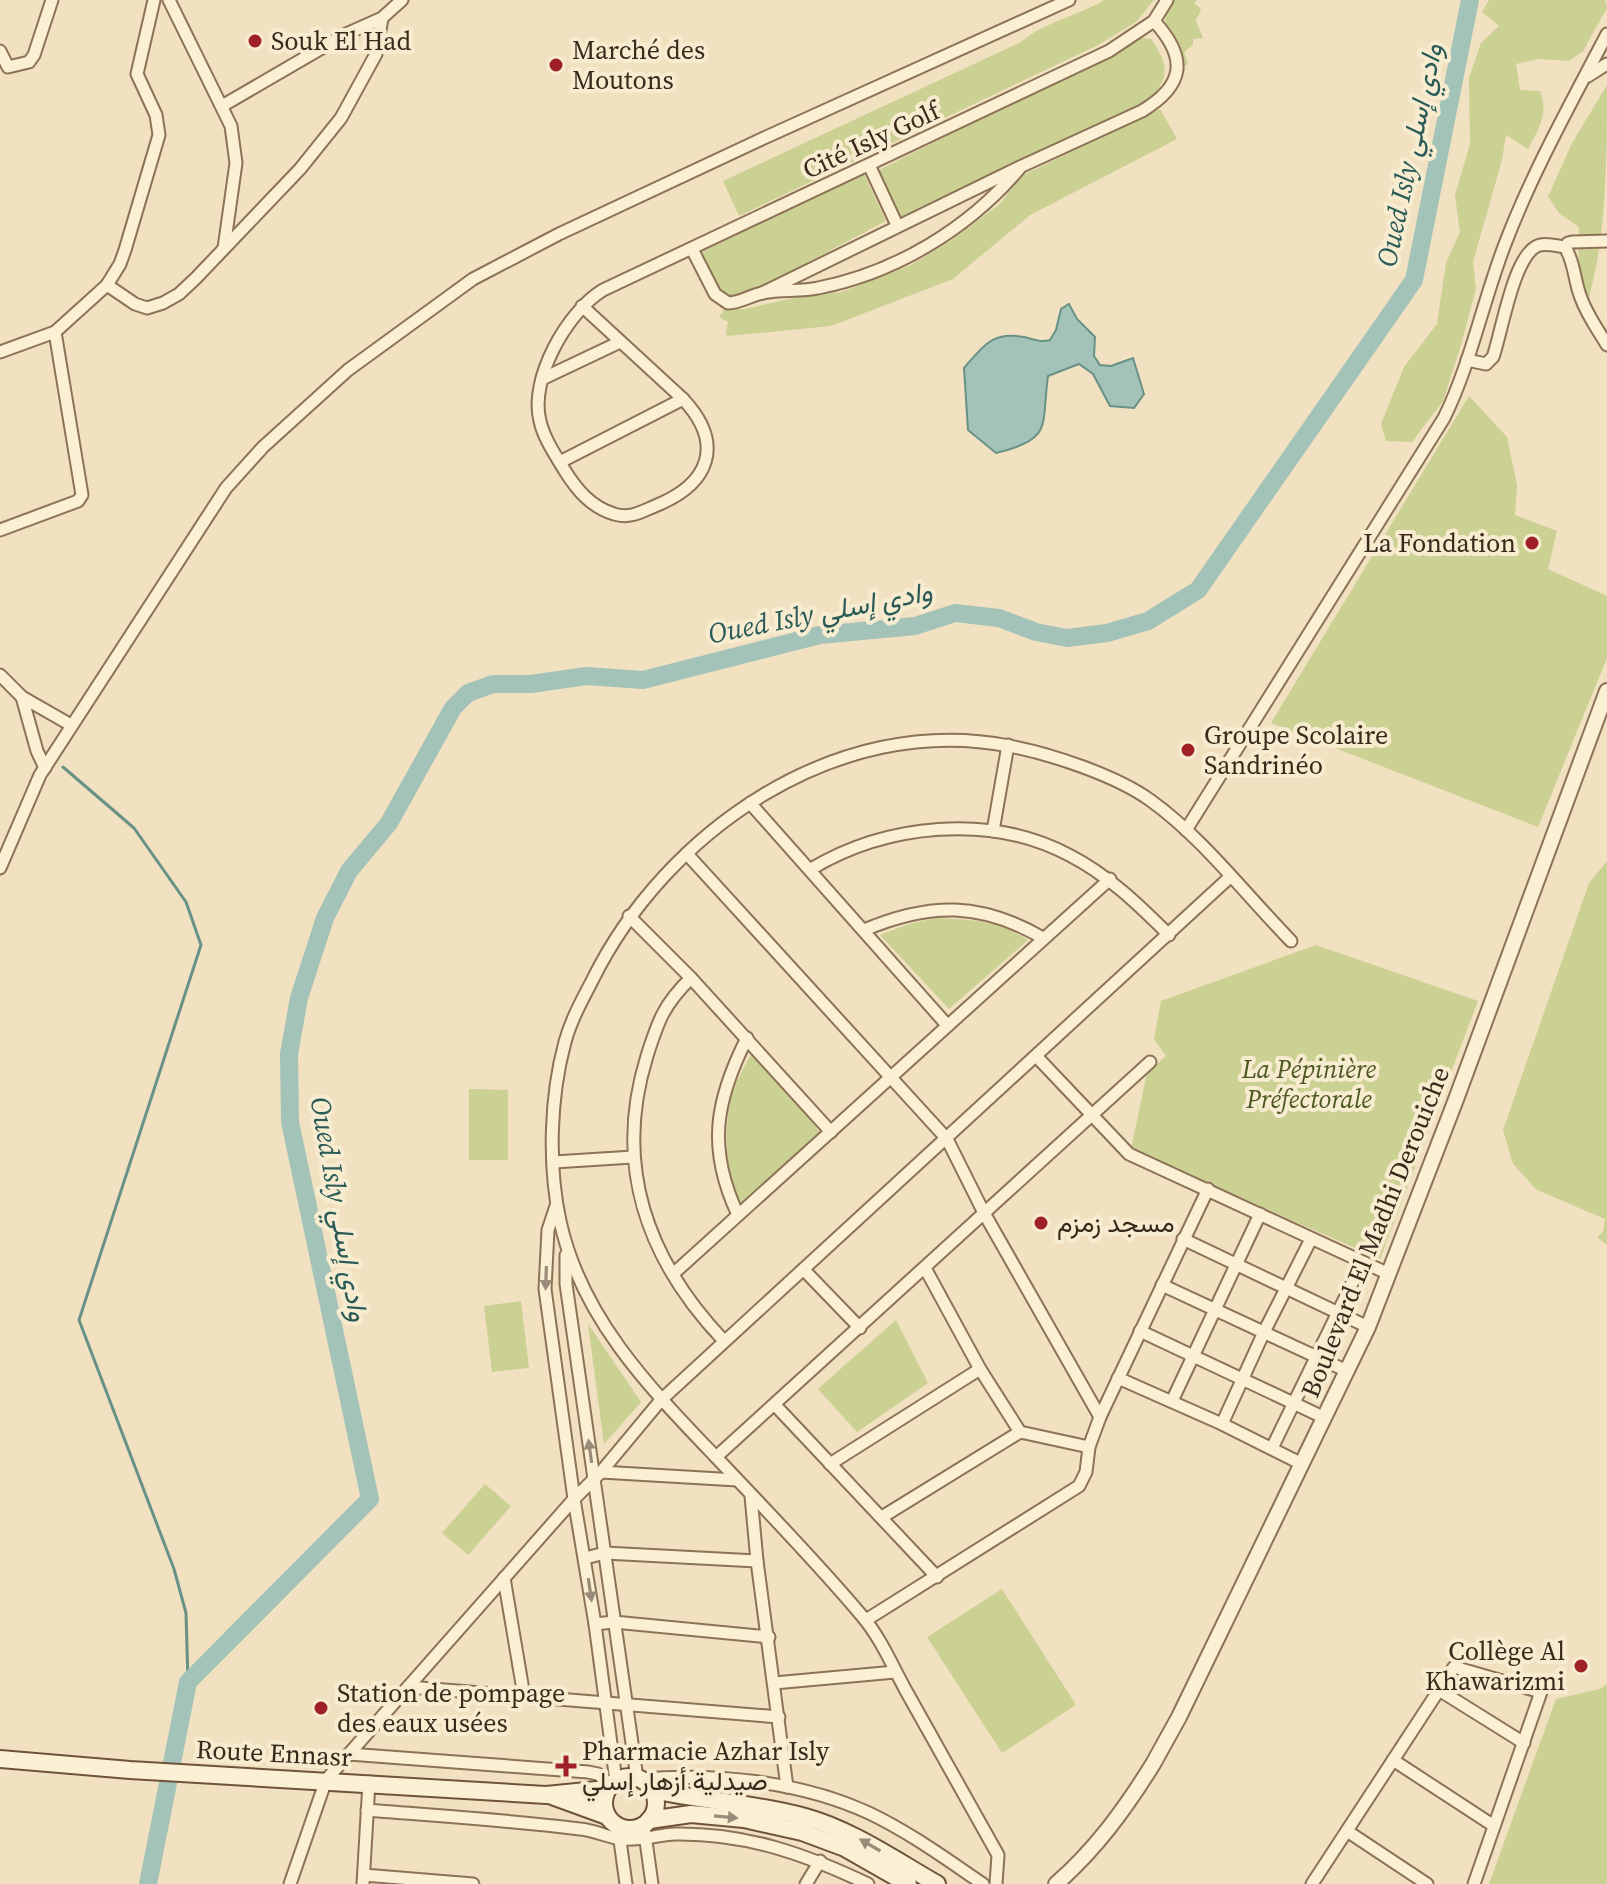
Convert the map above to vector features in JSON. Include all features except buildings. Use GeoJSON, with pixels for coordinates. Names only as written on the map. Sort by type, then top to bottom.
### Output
{"type":"FeatureCollection","features":[{"type":"Feature","properties":{"kind":"main road","name":"Route Ennasr"},"geometry":{"type":"LineString","coordinates":[[0,1759],[130,1770],[546,1795],[611,1785]]}},
{"type":"Feature","properties":{"kind":"main road"},"geometry":{"type":"LineString","coordinates":[[908,1884],[845,1848],[802,1832],[744,1819],[691,1814],[646,1829],[615,1827],[603,1802],[611,1785],[622,1778],[692,1799],[746,1804],[806,1817],[852,1835],[937,1884]]}},
{"type":"Feature","properties":{"kind":"main road"},"geometry":{"type":"LineString","coordinates":[[643,1782],[656,1803],[646,1829]]}},
{"type":"Feature","properties":{"kind":"main road","name":"Route Ennasr"},"geometry":{"type":"LineString","coordinates":[[546,1795],[615,1827]]}},
{"type":"Feature","properties":{"kind":"street"},"geometry":{"type":"LineString","coordinates":[[0,51],[8,67],[29,62],[52,0]]}},
{"type":"Feature","properties":{"kind":"street"},"geometry":{"type":"LineString","coordinates":[[0,352],[55,332],[107,285],[116,272],[159,135],[156,115],[137,74],[154,0]]}},
{"type":"Feature","properties":{"kind":"street"},"geometry":{"type":"LineString","coordinates":[[169,0],[231,126],[236,163],[224,248]]}},
{"type":"Feature","properties":{"kind":"street"},"geometry":{"type":"LineString","coordinates":[[222,106],[346,34],[382,18],[402,0]]}},
{"type":"Feature","properties":{"kind":"street"},"geometry":{"type":"LineString","coordinates":[[0,868],[45,768],[226,488],[263,447],[360,361],[473,279],[559,234],[1069,0]]}},
{"type":"Feature","properties":{"kind":"street","name":"Cité Isly Golf"},"geometry":{"type":"LineString","coordinates":[[582,306],[697,414],[708,441],[707,459],[699,477],[686,490],[632,516],[603,510],[589,501],[572,482],[540,422],[538,404],[542,379],[556,343],[582,306],[603,290],[1109,51],[1154,21],[1167,0]]}},
{"type":"Feature","properties":{"kind":"street"},"geometry":{"type":"LineString","coordinates":[[107,285],[141,307],[152,307],[179,294],[300,169],[341,118],[376,54],[382,18]]}},
{"type":"Feature","properties":{"kind":"street"},"geometry":{"type":"LineString","coordinates":[[692,249],[715,294],[734,303],[762,293],[897,225],[1142,111],[1159,101],[1176,78],[1177,53],[1154,21]]}},
{"type":"Feature","properties":{"kind":"street"},"geometry":{"type":"LineString","coordinates":[[1186,830],[1444,418],[1531,177],[1607,34]]}},
{"type":"Feature","properties":{"kind":"street"},"geometry":{"type":"LineString","coordinates":[[1582,81],[1607,64]]}},
{"type":"Feature","properties":{"kind":"street"},"geometry":{"type":"LineString","coordinates":[[869,165],[897,225]]}},
{"type":"Feature","properties":{"kind":"street"},"geometry":{"type":"LineString","coordinates":[[762,293],[820,288],[907,257],[972,216],[996,196],[1022,166]]}},
{"type":"Feature","properties":{"kind":"street"},"geometry":{"type":"LineString","coordinates":[[1467,360],[1486,364],[1493,357],[1519,270],[1529,251],[1542,244],[1565,247],[1572,242],[1607,241]]}},
{"type":"Feature","properties":{"kind":"street"},"geometry":{"type":"LineString","coordinates":[[1565,247],[1571,257],[1582,302],[1607,345]]}},
{"type":"Feature","properties":{"kind":"street"},"geometry":{"type":"LineString","coordinates":[[0,530],[78,501],[82,495],[55,332]]}},
{"type":"Feature","properties":{"kind":"street"},"geometry":{"type":"LineString","coordinates":[[542,379],[620,342]]}},
{"type":"Feature","properties":{"kind":"street"},"geometry":{"type":"LineString","coordinates":[[560,462],[683,399]]}},
{"type":"Feature","properties":{"kind":"street"},"geometry":{"type":"LineString","coordinates":[[0,675],[22,697],[71,725]]}},
{"type":"Feature","properties":{"kind":"street","name":"Boulevard El Madhi Derouiche"},"geometry":{"type":"LineString","coordinates":[[1056,1884],[1079,1864],[1119,1818],[1153,1764],[1368,1327],[1607,691]]}},
{"type":"Feature","properties":{"kind":"street"},"geometry":{"type":"LineString","coordinates":[[22,697],[45,768]]}},
{"type":"Feature","properties":{"kind":"street"},"geometry":{"type":"LineString","coordinates":[[996,1884],[998,1855],[866,1620],[661,1400],[598,1317],[578,1279],[566,1244],[557,1201],[554,1162],[556,1098],[565,1041],[609,945],[629,916],[687,854],[750,803],[777,786],[814,768],[887,746],[928,741],[1008,745],[1055,758],[1124,785],[1147,798],[1186,830],[1291,941]]}},
{"type":"Feature","properties":{"kind":"street"},"geometry":{"type":"LineString","coordinates":[[993,831],[1008,745]]}},
{"type":"Feature","properties":{"kind":"street"},"geometry":{"type":"LineString","coordinates":[[750,803],[947,1025]]}},
{"type":"Feature","properties":{"kind":"street"},"geometry":{"type":"LineString","coordinates":[[811,869],[851,848],[891,836],[937,830],[993,831],[1051,846],[1110,879],[1169,935]]}},
{"type":"Feature","properties":{"kind":"street"},"geometry":{"type":"LineString","coordinates":[[687,854],[947,1139],[984,1213],[1100,1417]]}},
{"type":"Feature","properties":{"kind":"street"},"geometry":{"type":"LineString","coordinates":[[290,1884],[326,1780],[661,1400],[1230,877]]}},
{"type":"Feature","properties":{"kind":"street"},"geometry":{"type":"LineString","coordinates":[[673,1274],[1110,879]]}},
{"type":"Feature","properties":{"kind":"street"},"geometry":{"type":"LineString","coordinates":[[864,930],[908,914],[948,908],[999,917],[1043,938]]}},
{"type":"Feature","properties":{"kind":"street"},"geometry":{"type":"LineString","coordinates":[[629,916],[691,978],[831,1132]]}},
{"type":"Feature","properties":{"kind":"street"},"geometry":{"type":"LineString","coordinates":[[691,978],[670,997],[645,1061],[636,1097],[633,1157],[648,1225],[673,1274],[704,1319],[724,1341]]}},
{"type":"Feature","properties":{"kind":"street"},"geometry":{"type":"LineString","coordinates":[[738,1215],[723,1174],[719,1128],[721,1098],[747,1038]]}},
{"type":"Feature","properties":{"kind":"street"},"geometry":{"type":"LineString","coordinates":[[1036,1056],[1129,1154],[1389,1274]]}},
{"type":"Feature","properties":{"kind":"street"},"geometry":{"type":"LineString","coordinates":[[716,1457],[1150,1062]]}},
{"type":"Feature","properties":{"kind":"street"},"geometry":{"type":"LineString","coordinates":[[554,1162],[633,1157]]}},
{"type":"Feature","properties":{"kind":"street"},"geometry":{"type":"LineString","coordinates":[[866,1620],[1079,1486],[1086,1472],[1089,1447],[1100,1417],[1208,1189]]}},
{"type":"Feature","properties":{"kind":"street"},"geometry":{"type":"LineString","coordinates":[[557,1201],[548,1230],[545,1289],[606,1702],[611,1785]]}},
{"type":"Feature","properties":{"kind":"street"},"geometry":{"type":"LineString","coordinates":[[1172,1401],[1260,1214]]}},
{"type":"Feature","properties":{"kind":"street"},"geometry":{"type":"LineString","coordinates":[[1183,1239],[1368,1327]]}},
{"type":"Feature","properties":{"kind":"street"},"geometry":{"type":"LineString","coordinates":[[1222,1424],[1311,1239]]}},
{"type":"Feature","properties":{"kind":"street"},"geometry":{"type":"LineString","coordinates":[[566,1244],[566,1284],[597,1476],[614,1622],[626,1704],[643,1782],[670,1777],[723,1779],[787,1787],[870,1814],[926,1845],[983,1884]]}},
{"type":"Feature","properties":{"kind":"street"},"geometry":{"type":"LineString","coordinates":[[1272,1448],[1362,1263]]}},
{"type":"Feature","properties":{"kind":"street"},"geometry":{"type":"LineString","coordinates":[[925,1268],[980,1369],[1020,1432]]}},
{"type":"Feature","properties":{"kind":"street"},"geometry":{"type":"LineString","coordinates":[[804,1270],[860,1328]]}},
{"type":"Feature","properties":{"kind":"street"},"geometry":{"type":"LineString","coordinates":[[1162,1285],[1347,1371]]}},
{"type":"Feature","properties":{"kind":"street"},"geometry":{"type":"LineString","coordinates":[[1140,1331],[1325,1418]]}},
{"type":"Feature","properties":{"kind":"street"},"geometry":{"type":"LineString","coordinates":[[830,1464],[980,1369]]}},
{"type":"Feature","properties":{"kind":"street"},"geometry":{"type":"LineString","coordinates":[[1118,1378],[1302,1464]]}},
{"type":"Feature","properties":{"kind":"street"},"geometry":{"type":"LineString","coordinates":[[775,1405],[937,1577]]}},
{"type":"Feature","properties":{"kind":"street"},"geometry":{"type":"LineString","coordinates":[[882,1517],[1020,1432],[1089,1447]]}},
{"type":"Feature","properties":{"kind":"street"},"geometry":{"type":"LineString","coordinates":[[597,1476],[737,1480]]}},
{"type":"Feature","properties":{"kind":"street"},"geometry":{"type":"LineString","coordinates":[[751,1495],[787,1787]]}},
{"type":"Feature","properties":{"kind":"street"},"geometry":{"type":"LineString","coordinates":[[585,1558],[605,1553],[757,1561]]}},
{"type":"Feature","properties":{"kind":"street"},"geometry":{"type":"LineString","coordinates":[[504,1578],[524,1696]]}},
{"type":"Feature","properties":{"kind":"street"},"geometry":{"type":"LineString","coordinates":[[595,1624],[614,1622],[769,1637]]}},
{"type":"Feature","properties":{"kind":"street"},"geometry":{"type":"LineString","coordinates":[[1312,1884],[1454,1667],[1541,1692],[1474,1884]]}},
{"type":"Feature","properties":{"kind":"street"},"geometry":{"type":"LineString","coordinates":[[774,1683],[895,1672]]}},
{"type":"Feature","properties":{"kind":"street"},"geometry":{"type":"LineString","coordinates":[[408,1687],[779,1717]]}},
{"type":"Feature","properties":{"kind":"street"},"geometry":{"type":"LineString","coordinates":[[1439,1690],[1524,1743]]}},
{"type":"Feature","properties":{"kind":"street"},"geometry":{"type":"LineString","coordinates":[[349,1754],[588,1772],[598,1774],[611,1785]]}},
{"type":"Feature","properties":{"kind":"street"},"geometry":{"type":"LineString","coordinates":[[1393,1760],[1494,1826]]}},
{"type":"Feature","properties":{"kind":"street"},"geometry":{"type":"LineString","coordinates":[[369,1782],[364,1879],[473,1884]]}},
{"type":"Feature","properties":{"kind":"street"},"geometry":{"type":"LineString","coordinates":[[367,1810],[577,1828],[615,1827],[626,1884]]}},
{"type":"Feature","properties":{"kind":"street"},"geometry":{"type":"LineString","coordinates":[[652,1884],[646,1829],[776,1846],[820,1861],[868,1884]]}},
{"type":"Feature","properties":{"kind":"street"},"geometry":{"type":"LineString","coordinates":[[1347,1831],[1427,1884]]}},
{"type":"Feature","properties":{"kind":"street"},"geometry":{"type":"LineString","coordinates":[[806,1884],[820,1861]]}},
{"type":"Feature","properties":{"kind":"green space"},"geometry":{"type":"Polygon","coordinates":[[[1104,0],[1154,0],[1136,22],[1098,45],[739,216],[723,181],[1104,0]]]}},
{"type":"Feature","properties":{"kind":"green space"},"geometry":{"type":"Polygon","coordinates":[[[1174,0],[1197,0],[1194,3],[1201,9],[1196,21],[1203,38],[1193,39],[1193,45],[1184,52],[1188,64],[1181,68],[1178,41],[1165,25],[1166,12],[1174,0]]]}},
{"type":"Feature","properties":{"kind":"green space"},"geometry":{"type":"Polygon","coordinates":[[[1489,0],[1605,0],[1607,8],[1583,51],[1569,61],[1538,59],[1516,64],[1520,90],[1540,91],[1543,99],[1542,121],[1528,149],[1506,135],[1502,160],[1473,262],[1476,289],[1443,401],[1412,442],[1386,441],[1381,424],[1404,367],[1437,324],[1446,263],[1460,232],[1455,195],[1470,144],[1469,78],[1481,43],[1499,26],[1482,12],[1489,0]]]}},
{"type":"Feature","properties":{"kind":"green space"},"geometry":{"type":"Polygon","coordinates":[[[1141,38],[1151,39],[1162,57],[1165,71],[1149,102],[902,217],[879,170],[1141,38]]]}},
{"type":"Feature","properties":{"kind":"green space"},"geometry":{"type":"Polygon","coordinates":[[[1607,85],[1602,224],[1587,304],[1578,286],[1579,227],[1560,214],[1548,197],[1571,145],[1607,85]]]}},
{"type":"Feature","properties":{"kind":"green space"},"geometry":{"type":"Polygon","coordinates":[[[1160,109],[1177,139],[1030,215],[953,279],[831,326],[727,336],[728,322],[719,317],[725,309],[744,309],[804,296],[842,292],[911,265],[952,240],[1001,203],[1019,177],[1160,109]]]}},
{"type":"Feature","properties":{"kind":"green space"},"geometry":{"type":"Polygon","coordinates":[[[864,174],[886,221],[738,298],[721,295],[699,253],[864,174]]]}},
{"type":"Feature","properties":{"kind":"green space"},"geometry":{"type":"Polygon","coordinates":[[[1469,396],[1507,437],[1517,485],[1515,515],[1557,531],[1548,569],[1607,596],[1607,658],[1538,827],[1271,723],[1469,396]]]}},
{"type":"Feature","properties":{"kind":"green space"},"geometry":{"type":"Polygon","coordinates":[[[1607,861],[1607,1245],[1597,1237],[1603,1232],[1605,1219],[1537,1190],[1513,1164],[1503,1130],[1589,883],[1607,861]]]}},
{"type":"Feature","properties":{"kind":"green space"},"geometry":{"type":"Polygon","coordinates":[[[935,918],[993,924],[1028,940],[949,1009],[880,935],[935,918]]]}},
{"type":"Feature","properties":{"kind":"green space","name":"La Pépinière Préfectorale"},"geometry":{"type":"Polygon","coordinates":[[[1316,945],[1478,1001],[1380,1259],[1131,1149],[1147,1073],[1166,1056],[1154,1039],[1161,1001],[1316,945]]]}},
{"type":"Feature","properties":{"kind":"green space"},"geometry":{"type":"Polygon","coordinates":[[[755,1047],[820,1133],[741,1204],[727,1152],[728,1112],[738,1079],[755,1047]]]}},
{"type":"Feature","properties":{"kind":"green space"},"geometry":{"type":"Polygon","coordinates":[[[469,1089],[508,1090],[508,1160],[469,1160],[469,1089]]]}},
{"type":"Feature","properties":{"kind":"green space"},"geometry":{"type":"Polygon","coordinates":[[[521,1301],[529,1368],[492,1372],[484,1306],[521,1301]]]}},
{"type":"Feature","properties":{"kind":"green space"},"geometry":{"type":"Polygon","coordinates":[[[896,1320],[928,1383],[857,1432],[818,1389],[896,1320]]]}},
{"type":"Feature","properties":{"kind":"green space"},"geometry":{"type":"Polygon","coordinates":[[[588,1324],[641,1402],[604,1444],[588,1324]]]}},
{"type":"Feature","properties":{"kind":"green space"},"geometry":{"type":"Polygon","coordinates":[[[485,1484],[511,1506],[468,1555],[442,1533],[485,1484]]]}},
{"type":"Feature","properties":{"kind":"green space"},"geometry":{"type":"Polygon","coordinates":[[[1002,1589],[1076,1705],[1002,1753],[927,1637],[1002,1589]]]}},
{"type":"Feature","properties":{"kind":"green space"},"geometry":{"type":"Polygon","coordinates":[[[1607,1684],[1607,1884],[1489,1884],[1556,1699],[1600,1689],[1607,1684]]]}},
{"type":"Feature","properties":{"kind":"water"},"geometry":{"type":"Polygon","coordinates":[[[1069,304],[1077,319],[1095,337],[1094,356],[1100,365],[1111,366],[1133,358],[1144,394],[1134,408],[1110,406],[1093,374],[1079,364],[1048,376],[1044,419],[1036,436],[1015,448],[996,453],[968,430],[964,368],[996,338],[1013,336],[1050,340],[1061,309],[1069,304]]]}},
{"type":"Feature","properties":{"kind":"waterway","name":"Oued Isly وادي إسلي"},"geometry":{"type":"LineString","coordinates":[[148,1884],[188,1682],[370,1499],[290,1122],[289,1054],[299,998],[325,918],[349,871],[389,823],[453,708],[468,693],[493,684],[531,684],[586,676],[643,680],[820,635],[915,626],[955,613],[999,618],[1036,632],[1067,638],[1107,633],[1148,621],[1198,590],[1414,280],[1470,0]]}},
{"type":"Feature","properties":{"kind":"waterway"},"geometry":{"type":"LineString","coordinates":[[63,767],[134,828],[186,902],[201,945],[79,1320],[174,1569],[186,1613],[188,1682]]}},
{"type":"Feature","properties":{"kind":"place","name":"Souk El Had"},"geometry":{"type":"Point","coordinates":[255,41]}},
{"type":"Feature","properties":{"kind":"place","name":"Marché des Moutons"},"geometry":{"type":"Point","coordinates":[556,65]}},
{"type":"Feature","properties":{"kind":"place","name":"La Fondation"},"geometry":{"type":"Point","coordinates":[1532,543]}},
{"type":"Feature","properties":{"kind":"place","name":"Groupe Scolaire Sandrinéo"},"geometry":{"type":"Point","coordinates":[1188,750]}},
{"type":"Feature","properties":{"kind":"place","name":"مسجد زمزم"},"geometry":{"type":"Point","coordinates":[1041,1223]}},
{"type":"Feature","properties":{"kind":"place","name":"Collège Al Khawarizmi"},"geometry":{"type":"Point","coordinates":[1581,1666]}},
{"type":"Feature","properties":{"kind":"place","name":"Station de pompage des eaux usées"},"geometry":{"type":"Point","coordinates":[321,1708]}},
{"type":"Feature","properties":{"kind":"place","name":"Pharmacie Azhar Isly صيدلية أزهار إسلي"},"geometry":{"type":"Point","coordinates":[566,1766]}}]}
